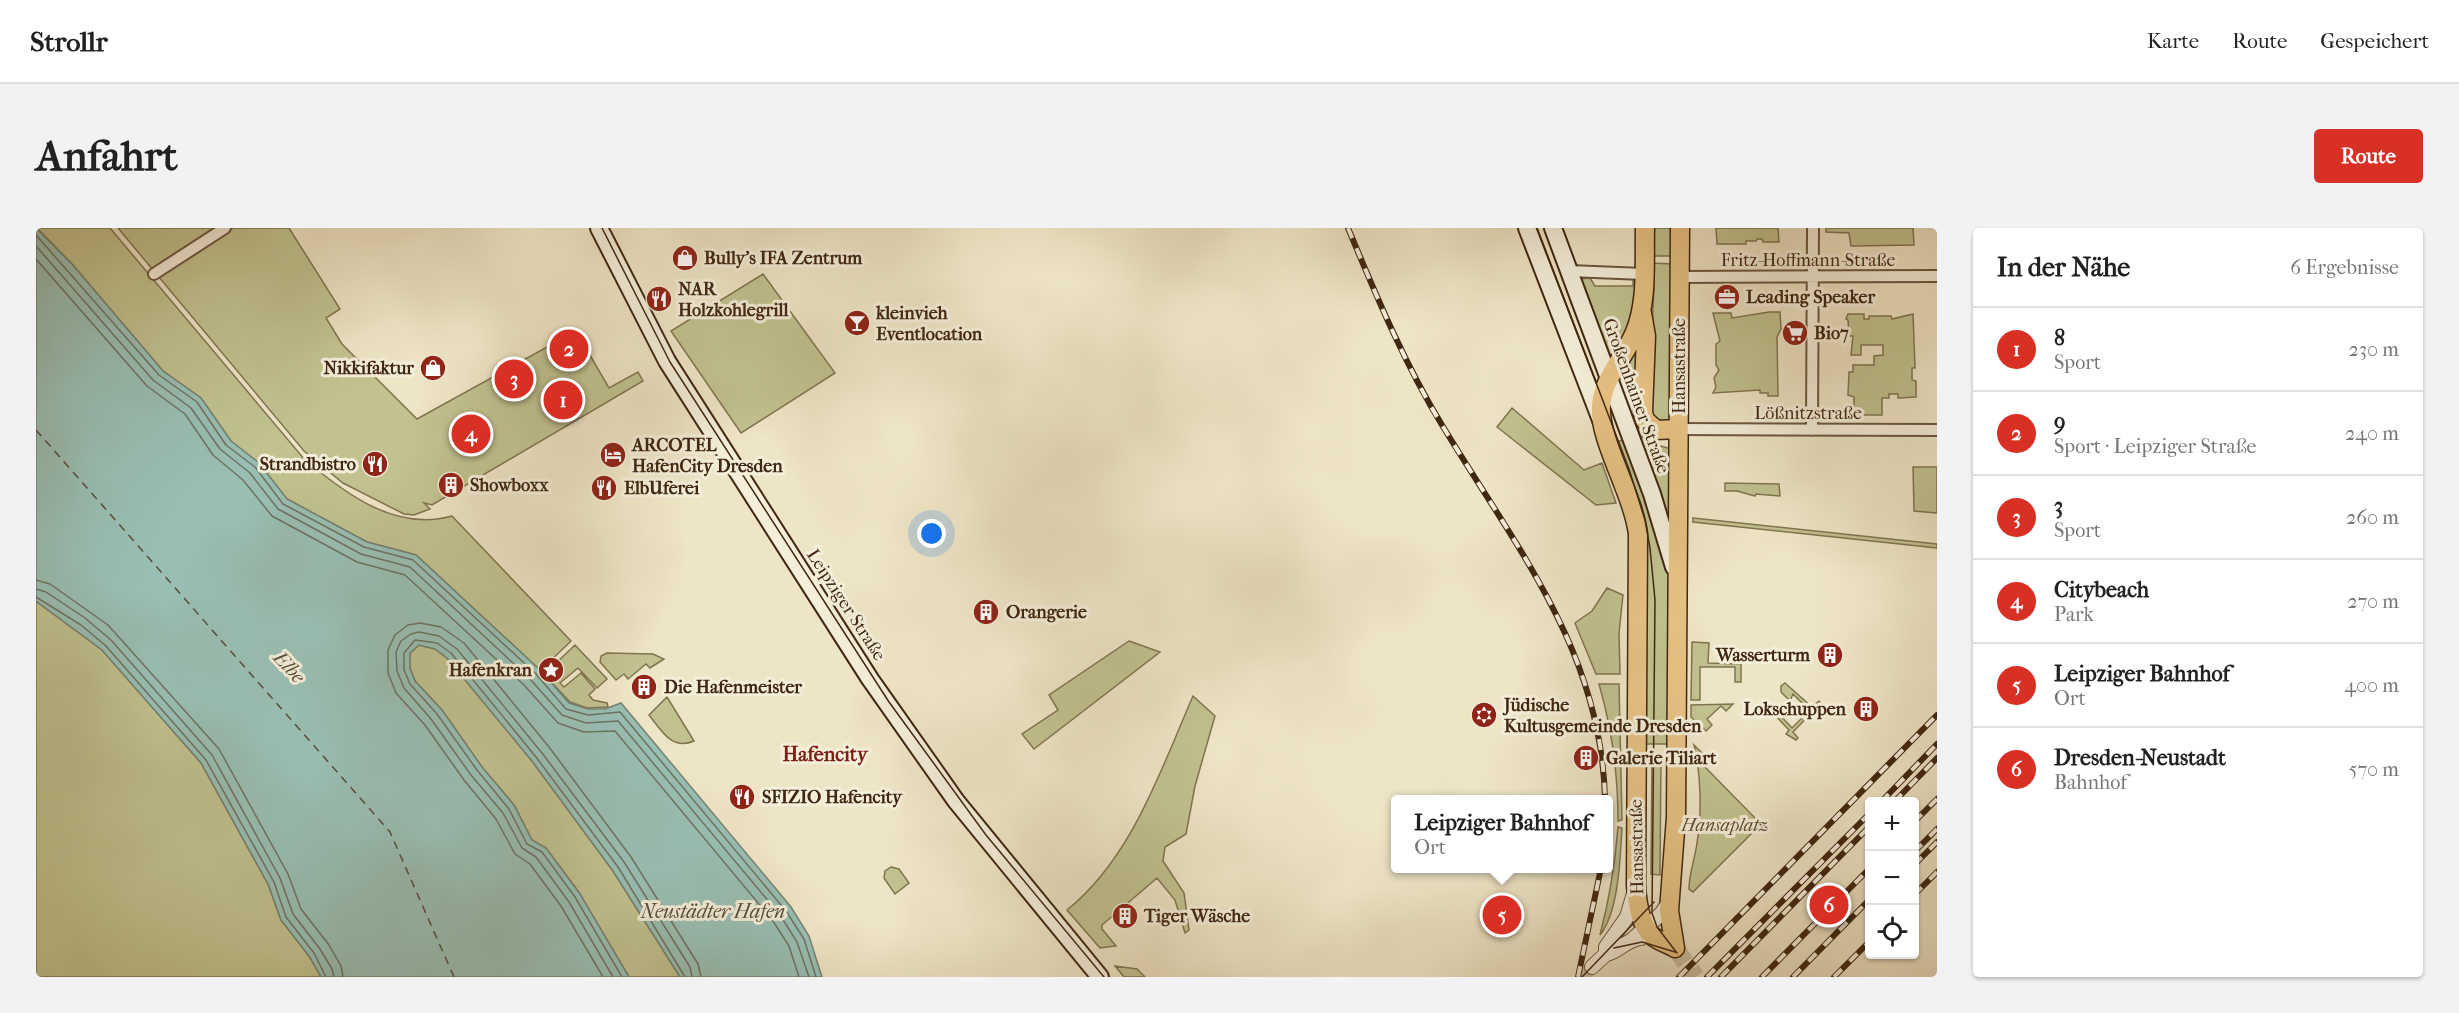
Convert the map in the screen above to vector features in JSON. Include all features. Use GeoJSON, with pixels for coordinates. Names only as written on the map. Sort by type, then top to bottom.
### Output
{"type":"FeatureCollection","features":[{"type":"Feature","properties":{"kind":"main road","name":"Leipziger Straße"},"geometry":{"type":"LineString","coordinates":[[599,228],[667,361],[870,679],[956,801],[1100,977]]}},
{"type":"Feature","properties":{"kind":"main road"},"geometry":{"type":"LineString","coordinates":[[1527,228],[1601,421]]}},
{"type":"Feature","properties":{"kind":"main road","name":"Großenhainer Straße"},"geometry":{"type":"LineString","coordinates":[[1553,228],[1652,494],[1677,580]]}},
{"type":"Feature","properties":{"kind":"main road","name":"Hansastraße"},"geometry":{"type":"LineString","coordinates":[[1645,228],[1641,311],[1635,332],[1609,378],[1602,399],[1601,421],[1631,502],[1638,534],[1636,888],[1645,935],[1675,948],[1670,926],[1676,816],[1679,429],[1685,277],[1680,228]]}},
{"type":"Feature","properties":{"kind":"main road"},"geometry":{"type":"LineString","coordinates":[[1641,311],[1646,336],[1643,412],[1645,420],[1656,429],[1679,429]]}},
{"type":"Feature","properties":{"kind":"street"},"geometry":{"type":"LineString","coordinates":[[154,274],[225,228]]}},
{"type":"Feature","properties":{"kind":"street"},"geometry":{"type":"LineString","coordinates":[[1812,429],[1813,228]]}},
{"type":"Feature","properties":{"kind":"street"},"geometry":{"type":"LineString","coordinates":[[1569,272],[1644,274]]}},
{"type":"Feature","properties":{"kind":"street","name":"Fritz-Hoffmann-Straße"},"geometry":{"type":"LineString","coordinates":[[1685,277],[1937,276]]}},
{"type":"Feature","properties":{"kind":"street","name":"Lößnitzstraße"},"geometry":{"type":"LineString","coordinates":[[1679,429],[1937,430]]}},
{"type":"Feature","properties":{"kind":"street"},"geometry":{"type":"LineString","coordinates":[[1606,954],[1606,947],[1627,917],[1636,888]]}},
{"type":"Feature","properties":{"kind":"street"},"geometry":{"type":"LineString","coordinates":[[1592,967],[1606,954],[1613,953],[1645,935],[1672,897]]}},
{"type":"Feature","properties":{"kind":"green space"},"geometry":{"type":"Polygon","coordinates":[[[37,228],[110,228],[305,460],[337,485],[373,507],[411,519],[431,520],[452,516],[571,641],[544,667],[552,676],[558,670],[554,665],[575,645],[607,679],[597,688],[578,668],[560,683],[564,687],[581,673],[595,689],[589,695],[593,700],[607,703],[608,707],[587,708],[570,702],[540,670],[416,555],[367,542],[287,499],[262,467],[231,441],[201,398],[163,371],[72,264],[37,228]]]}},
{"type":"Feature","properties":{"kind":"green space"},"geometry":{"type":"Polygon","coordinates":[[[118,228],[215,228],[181,250],[187,258],[233,228],[289,228],[340,309],[326,318],[342,344],[417,419],[576,331],[609,388],[638,372],[643,381],[432,505],[424,503],[430,509],[414,515],[404,514],[343,483],[304,451],[118,228]]]}},
{"type":"Feature","properties":{"kind":"green space"},"geometry":{"type":"Polygon","coordinates":[[[1652,228],[1672,228],[1673,256],[1650,256],[1652,228]]]}},
{"type":"Feature","properties":{"kind":"green space"},"geometry":{"type":"Polygon","coordinates":[[[1716,228],[1778,228],[1779,242],[1763,242],[1762,239],[1757,239],[1746,241],[1746,244],[1717,244],[1716,228]]]}},
{"type":"Feature","properties":{"kind":"green space"},"geometry":{"type":"Polygon","coordinates":[[[1826,228],[1913,228],[1914,245],[1851,246],[1849,233],[1826,232],[1826,228]]]}},
{"type":"Feature","properties":{"kind":"green space"},"geometry":{"type":"Polygon","coordinates":[[[1650,263],[1674,264],[1672,420],[1659,425],[1648,412],[1654,287],[1650,263]]]}},
{"type":"Feature","properties":{"kind":"green space"},"geometry":{"type":"Polygon","coordinates":[[[763,274],[835,373],[741,433],[671,331],[763,274]]]}},
{"type":"Feature","properties":{"kind":"green space"},"geometry":{"type":"Polygon","coordinates":[[[1590,278],[1595,286],[1633,286],[1633,279],[1637,279],[1633,318],[1610,362],[1579,279],[1590,278]]]}},
{"type":"Feature","properties":{"kind":"green space"},"geometry":{"type":"Polygon","coordinates":[[[1780,312],[1781,329],[1777,337],[1778,396],[1768,396],[1768,393],[1760,393],[1760,390],[1713,393],[1716,387],[1714,378],[1719,370],[1716,365],[1716,344],[1720,341],[1713,313],[1731,313],[1732,318],[1780,312]]]}},
{"type":"Feature","properties":{"kind":"green space"},"geometry":{"type":"Polygon","coordinates":[[[1848,314],[1864,314],[1864,319],[1869,319],[1869,316],[1891,316],[1892,319],[1913,314],[1915,368],[1912,368],[1912,380],[1916,381],[1916,397],[1898,398],[1898,394],[1889,394],[1889,398],[1882,398],[1882,415],[1854,415],[1854,397],[1848,395],[1849,372],[1853,372],[1853,365],[1874,365],[1874,356],[1883,355],[1883,345],[1861,345],[1861,355],[1851,355],[1853,336],[1849,336],[1846,319],[1848,314]]]}},
{"type":"Feature","properties":{"kind":"green space"},"geometry":{"type":"Polygon","coordinates":[[[1639,344],[1639,409],[1624,370],[1639,344]]]}},
{"type":"Feature","properties":{"kind":"green space"},"geometry":{"type":"Polygon","coordinates":[[[1512,408],[1584,470],[1602,463],[1616,503],[1596,505],[1497,427],[1512,408]]]}},
{"type":"Feature","properties":{"kind":"green space"},"geometry":{"type":"Polygon","coordinates":[[[1633,419],[1645,442],[1672,449],[1669,524],[1630,420],[1633,419]]]}},
{"type":"Feature","properties":{"kind":"green space"},"geometry":{"type":"Polygon","coordinates":[[[1626,438],[1669,561],[1672,744],[1644,744],[1644,572],[1616,443],[1626,438]]]}},
{"type":"Feature","properties":{"kind":"green space"},"geometry":{"type":"Polygon","coordinates":[[[1913,467],[1937,467],[1937,513],[1914,511],[1913,467]]]}},
{"type":"Feature","properties":{"kind":"green space"},"geometry":{"type":"Polygon","coordinates":[[[1725,483],[1779,484],[1780,496],[1756,494],[1755,496],[1737,491],[1725,491],[1725,483]]]}},
{"type":"Feature","properties":{"kind":"green space"},"geometry":{"type":"Polygon","coordinates":[[[1693,518],[1937,544],[1937,548],[1693,522],[1693,518]]]}},
{"type":"Feature","properties":{"kind":"green space"},"geometry":{"type":"Polygon","coordinates":[[[1607,588],[1623,595],[1619,633],[1620,674],[1596,674],[1575,623],[1592,611],[1607,588]]]}},
{"type":"Feature","properties":{"kind":"green space"},"geometry":{"type":"Polygon","coordinates":[[[36,601],[102,650],[201,763],[268,884],[281,920],[309,956],[321,977],[36,977],[36,601]]]}},
{"type":"Feature","properties":{"kind":"green space"},"geometry":{"type":"Polygon","coordinates":[[[1129,641],[1160,652],[1034,749],[1022,734],[1058,710],[1049,695],[1129,641]]]}},
{"type":"Feature","properties":{"kind":"green space"},"geometry":{"type":"Polygon","coordinates":[[[1692,642],[1709,643],[1708,663],[1741,664],[1741,682],[1735,682],[1735,667],[1700,667],[1700,700],[1691,700],[1692,642]]]}},
{"type":"Feature","properties":{"kind":"green space"},"geometry":{"type":"Polygon","coordinates":[[[419,645],[435,649],[447,658],[532,761],[613,871],[680,977],[629,977],[578,891],[546,848],[532,840],[514,805],[482,767],[442,710],[415,681],[410,668],[410,653],[419,645]]]}},
{"type":"Feature","properties":{"kind":"green space"},"geometry":{"type":"Polygon","coordinates":[[[607,653],[653,654],[664,659],[650,668],[646,664],[628,679],[624,674],[616,680],[600,662],[601,656],[607,653]]]}},
{"type":"Feature","properties":{"kind":"green space"},"geometry":{"type":"Polygon","coordinates":[[[1785,683],[1812,707],[1819,701],[1824,708],[1822,712],[1817,707],[1793,732],[1798,738],[1796,740],[1786,734],[1789,730],[1770,710],[1772,707],[1776,710],[1780,706],[1783,709],[1779,714],[1792,728],[1805,715],[1801,710],[1807,708],[1793,694],[1790,701],[1781,692],[1781,686],[1785,683]]]}},
{"type":"Feature","properties":{"kind":"green space"},"geometry":{"type":"Polygon","coordinates":[[[1599,684],[1619,684],[1622,820],[1618,821],[1613,751],[1599,684]]]}},
{"type":"Feature","properties":{"kind":"green space"},"geometry":{"type":"Polygon","coordinates":[[[1193,696],[1215,716],[1195,786],[1186,834],[1165,847],[1163,861],[1184,893],[1189,930],[1185,933],[1175,900],[1157,878],[1102,925],[1102,929],[1116,946],[1100,948],[1067,910],[1090,889],[1110,865],[1127,839],[1156,782],[1193,696]]]}},
{"type":"Feature","properties":{"kind":"green space"},"geometry":{"type":"Polygon","coordinates":[[[667,697],[694,741],[679,743],[673,741],[649,715],[667,697]]]}},
{"type":"Feature","properties":{"kind":"green space"},"geometry":{"type":"Polygon","coordinates":[[[1733,704],[1726,711],[1721,706],[1707,719],[1712,725],[1706,731],[1691,717],[1691,705],[1733,704]]]}},
{"type":"Feature","properties":{"kind":"green space","name":"Hansaplatz"},"geometry":{"type":"Polygon","coordinates":[[[1694,745],[1708,759],[1703,765],[1758,821],[1759,826],[1693,892],[1689,889],[1689,883],[1699,831],[1700,806],[1694,745]]]}},
{"type":"Feature","properties":{"kind":"green space"},"geometry":{"type":"Polygon","coordinates":[[[1652,756],[1661,757],[1660,875],[1651,874],[1652,756]]]}},
{"type":"Feature","properties":{"kind":"green space"},"geometry":{"type":"Polygon","coordinates":[[[1618,827],[1622,828],[1615,899],[1600,935],[1613,873],[1618,827]]]}},
{"type":"Feature","properties":{"kind":"green space"},"geometry":{"type":"Polygon","coordinates":[[[891,867],[899,869],[909,883],[895,894],[884,878],[885,871],[891,867]]]}},
{"type":"Feature","properties":{"kind":"green space"},"geometry":{"type":"Polygon","coordinates":[[[1115,966],[1137,969],[1145,977],[1124,977],[1115,966]]]}},
{"type":"Feature","properties":{"kind":"water"},"geometry":{"type":"Polygon","coordinates":[[[36,228],[72,264],[163,371],[201,398],[231,441],[258,462],[287,499],[367,542],[416,555],[540,670],[569,703],[588,709],[605,709],[621,703],[791,907],[809,936],[822,977],[680,977],[613,871],[532,761],[447,658],[435,649],[419,645],[410,653],[410,668],[415,681],[442,710],[482,767],[514,805],[532,840],[546,848],[580,894],[629,977],[321,977],[309,956],[281,920],[268,884],[201,763],[102,650],[36,601],[36,228]]]}},
{"type":"Feature","properties":{"kind":"ferry route"},"geometry":{"type":"LineString","coordinates":[[36,430],[390,832],[454,977]]}},
{"type":"Feature","properties":{"kind":"tunnel"},"geometry":{"type":"LineString","coordinates":[[1675,948],[1696,977]]}},
{"type":"Feature","properties":{"kind":"tunnel"},"geometry":{"type":"LineString","coordinates":[[1582,977],[1592,967]]}},
{"type":"Feature","properties":{"kind":"tram line"},"geometry":{"type":"LineString","coordinates":[[602,228],[670,362],[889,702],[986,835],[1104,977]]}},
{"type":"Feature","properties":{"kind":"tram line"},"geometry":{"type":"LineString","coordinates":[[1537,228],[1629,469],[1645,520],[1655,600],[1652,913],[1657,927],[1677,953]]}},
{"type":"Feature","properties":{"kind":"tram line"},"geometry":{"type":"LineString","coordinates":[[1582,977],[1654,902]]}},
{"type":"Feature","properties":{"kind":"tram line"},"geometry":{"type":"LineString","coordinates":[[1614,948],[1642,942],[1675,952]]}},
{"type":"Feature","properties":{"kind":"railway"},"geometry":{"type":"LineString","coordinates":[[1348,228],[1415,377],[1442,425],[1525,558],[1550,602],[1571,648],[1589,696],[1600,746],[1605,795]]}},
{"type":"Feature","properties":{"kind":"railway"},"geometry":{"type":"LineString","coordinates":[[1679,977],[1937,715]]}},
{"type":"Feature","properties":{"kind":"railway"},"geometry":{"type":"LineString","coordinates":[[1886,797],[1937,744]]}},
{"type":"Feature","properties":{"kind":"railway"},"geometry":{"type":"LineString","coordinates":[[1899,797],[1937,758]]}},
{"type":"Feature","properties":{"kind":"railway"},"geometry":{"type":"LineString","coordinates":[[1919,817],[1937,799]]}},
{"type":"Feature","properties":{"kind":"railway"},"geometry":{"type":"LineString","coordinates":[[1707,977],[1865,818]]}},
{"type":"Feature","properties":{"kind":"railway"},"geometry":{"type":"LineString","coordinates":[[1915,851],[1937,829]]}},
{"type":"Feature","properties":{"kind":"railway"},"geometry":{"type":"LineString","coordinates":[[1721,977],[1865,831]]}},
{"type":"Feature","properties":{"kind":"railway"},"geometry":{"type":"LineString","coordinates":[[1919,860],[1937,842]]}},
{"type":"Feature","properties":{"kind":"railway"},"geometry":{"type":"LineString","coordinates":[[1919,890],[1937,872]]}},
{"type":"Feature","properties":{"kind":"railway"},"geometry":{"type":"LineString","coordinates":[[1578,977],[1600,873]]}},
{"type":"Feature","properties":{"kind":"railway"},"geometry":{"type":"LineString","coordinates":[[1762,977],[1865,873]]}},
{"type":"Feature","properties":{"kind":"railway"},"geometry":{"type":"LineString","coordinates":[[1793,977],[1865,904]]}},
{"type":"Feature","properties":{"kind":"railway"},"geometry":{"type":"LineString","coordinates":[[1834,977],[1865,946]]}},
{"type":"Feature","properties":{"kind":"place","name":"Bully's IFA Zentrum"},"geometry":{"type":"Point","coordinates":[685,258]}},
{"type":"Feature","properties":{"kind":"place","name":"Leading Speaker"},"geometry":{"type":"Point","coordinates":[1727,297]}},
{"type":"Feature","properties":{"kind":"place","name":"NAR Holzkohlegrill"},"geometry":{"type":"Point","coordinates":[659,299]}},
{"type":"Feature","properties":{"kind":"place","name":"kleinvieh Eventlocation"},"geometry":{"type":"Point","coordinates":[857,323]}},
{"type":"Feature","properties":{"kind":"place","name":"Bio7"},"geometry":{"type":"Point","coordinates":[1795,333]}},
{"type":"Feature","properties":{"kind":"place","name":"9"},"geometry":{"type":"Point","coordinates":[569,349]}},
{"type":"Feature","properties":{"kind":"place","name":"Nikkifaktur"},"geometry":{"type":"Point","coordinates":[433,368]}},
{"type":"Feature","properties":{"kind":"place","name":"3"},"geometry":{"type":"Point","coordinates":[514,379]}},
{"type":"Feature","properties":{"kind":"place","name":"8"},"geometry":{"type":"Point","coordinates":[563,400]}},
{"type":"Feature","properties":{"kind":"place","name":"Citybeach"},"geometry":{"type":"Point","coordinates":[471,434]}},
{"type":"Feature","properties":{"kind":"place","name":"ARCOTEL HafenCity Dresden"},"geometry":{"type":"Point","coordinates":[613,455]}},
{"type":"Feature","properties":{"kind":"place","name":"Strandbistro"},"geometry":{"type":"Point","coordinates":[375,464]}},
{"type":"Feature","properties":{"kind":"place","name":"Showboxx"},"geometry":{"type":"Point","coordinates":[451,485]}},
{"type":"Feature","properties":{"kind":"place","name":"ElbUferei"},"geometry":{"type":"Point","coordinates":[604,488]}},
{"type":"Feature","properties":{"kind":"place","name":"Orangerie"},"geometry":{"type":"Point","coordinates":[986,612]}},
{"type":"Feature","properties":{"kind":"place","name":"Wasserturm"},"geometry":{"type":"Point","coordinates":[1830,655]}},
{"type":"Feature","properties":{"kind":"place","name":"Hafenkran"},"geometry":{"type":"Point","coordinates":[551,670]}},
{"type":"Feature","properties":{"kind":"place","name":"Die Hafenmeister"},"geometry":{"type":"Point","coordinates":[644,687]}},
{"type":"Feature","properties":{"kind":"place","name":"Lokschuppen"},"geometry":{"type":"Point","coordinates":[1866,709]}},
{"type":"Feature","properties":{"kind":"place","name":"Jüdische Kultusgemeinde Dresden"},"geometry":{"type":"Point","coordinates":[1484,715]}},
{"type":"Feature","properties":{"kind":"place","name":"Galerie Tiliart"},"geometry":{"type":"Point","coordinates":[1586,758]}},
{"type":"Feature","properties":{"kind":"place","name":"SFIZIO Hafencity"},"geometry":{"type":"Point","coordinates":[742,797]}},
{"type":"Feature","properties":{"kind":"place","name":"Dresden-Neustadt"},"geometry":{"type":"Point","coordinates":[1829,905]}},
{"type":"Feature","properties":{"kind":"place","name":"Leipziger Bahnhof"},"geometry":{"type":"Point","coordinates":[1502,915]}},
{"type":"Feature","properties":{"kind":"place","name":"Tiger Wäsche"},"geometry":{"type":"Point","coordinates":[1125,916]}},
{"type":"Feature","properties":{"kind":"district","name":"Hafencity"},"geometry":{"type":"Point","coordinates":[825,754]}},
{"type":"Feature","properties":{"kind":"water label","name":"Elbe"},"geometry":{"type":"Point","coordinates":[289,667]}},
{"type":"Feature","properties":{"kind":"water label","name":"Neustädter Hafen"},"geometry":{"type":"Point","coordinates":[713,911]}}]}
